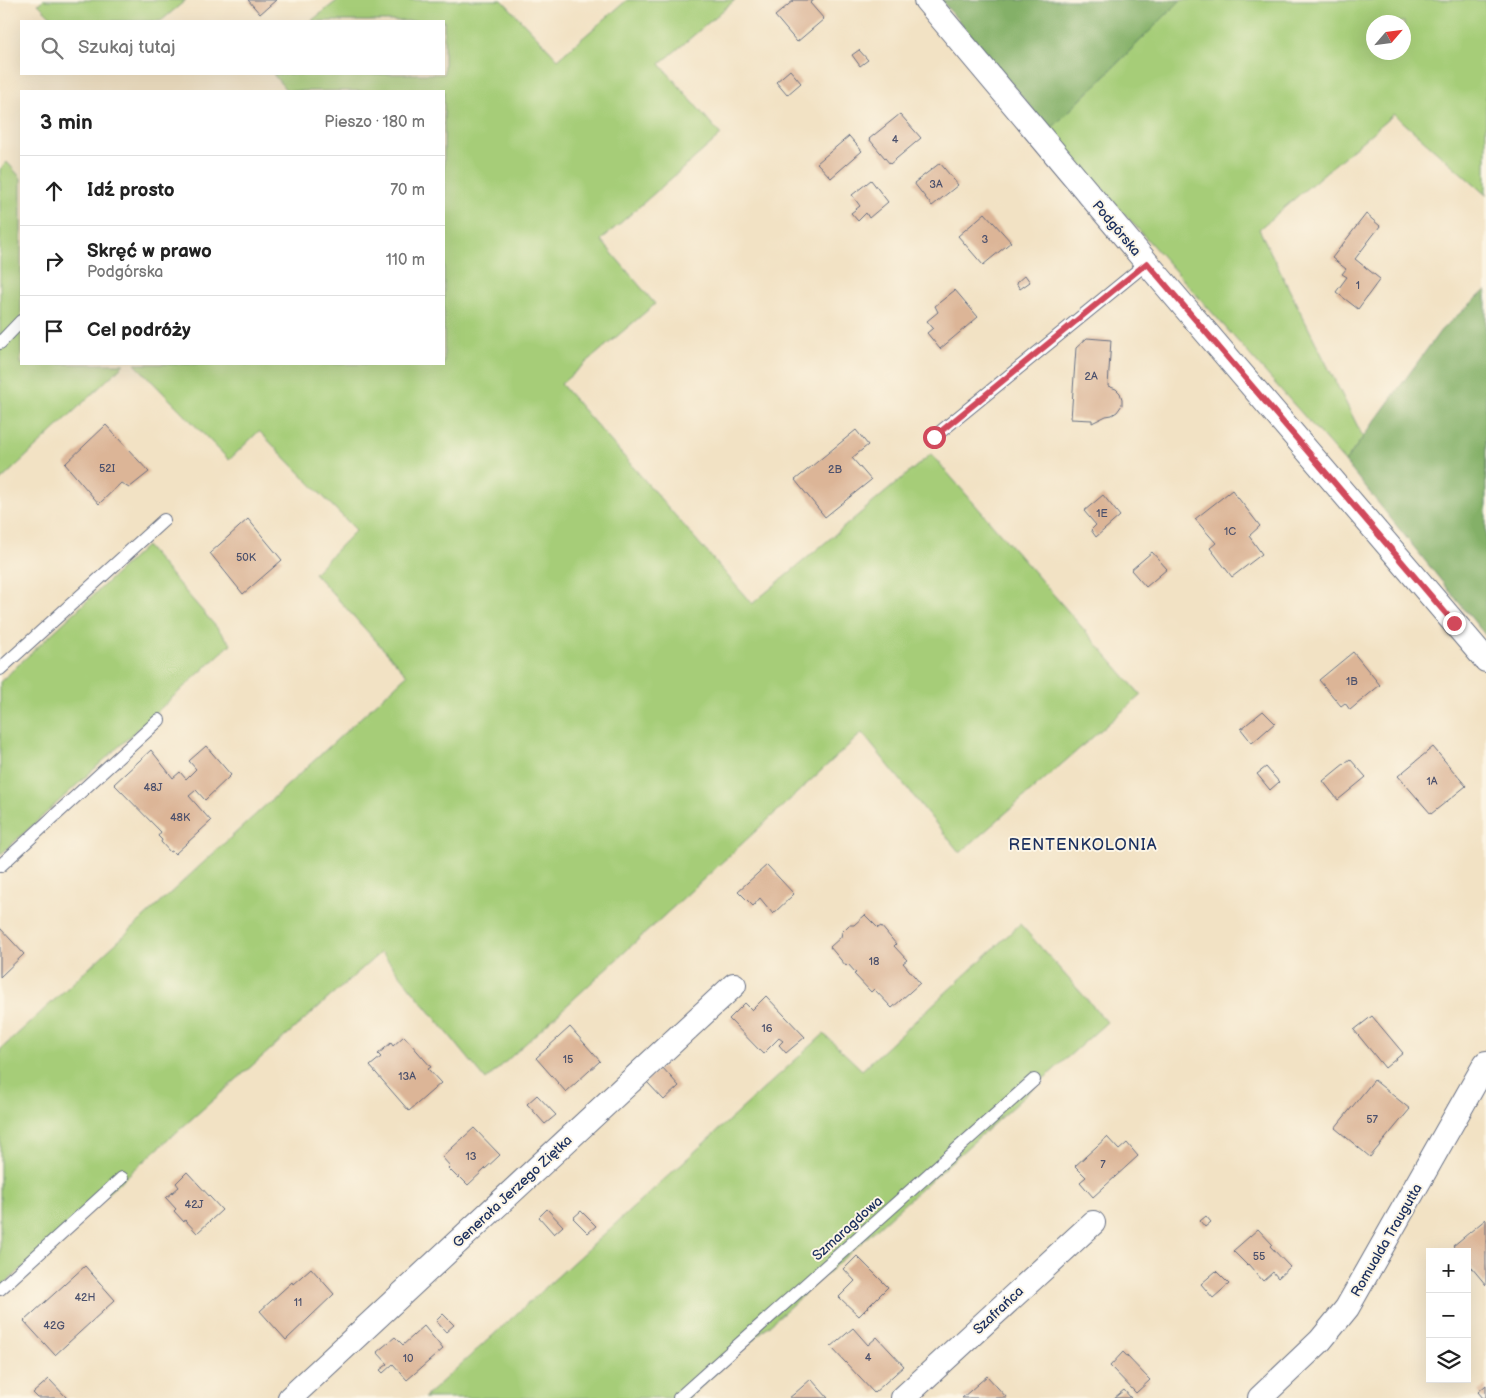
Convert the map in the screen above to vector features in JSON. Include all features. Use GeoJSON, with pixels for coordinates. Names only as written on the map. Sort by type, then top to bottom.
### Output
{"type":"FeatureCollection","features":[{"type":"Feature","properties":{"kind":"street","name":"Podgórska"},"geometry":{"type":"LineString","coordinates":[[926,0],[1147,263],[1486,660]]}},
{"type":"Feature","properties":{"kind":"street","name":"Generała Jerzego Ziętka"},"geometry":{"type":"LineString","coordinates":[[290,1398],[734,985]]}},
{"type":"Feature","properties":{"kind":"street","name":"Romualda Traugutta"},"geometry":{"type":"LineString","coordinates":[[1260,1398],[1320,1341],[1347,1308],[1486,1063]]}},
{"type":"Feature","properties":{"kind":"street","name":"Szafrańca"},"geometry":{"type":"LineString","coordinates":[[902,1398],[1093,1223]]}},
{"type":"Feature","properties":{"kind":"lane"},"geometry":{"type":"LineString","coordinates":[[934,437],[1147,263]]}},
{"type":"Feature","properties":{"kind":"lane"},"geometry":{"type":"LineString","coordinates":[[0,343],[20,322]]}},
{"type":"Feature","properties":{"kind":"lane"},"geometry":{"type":"LineString","coordinates":[[0,668],[164,520]]}},
{"type":"Feature","properties":{"kind":"lane"},"geometry":{"type":"LineString","coordinates":[[0,866],[160,720]]}},
{"type":"Feature","properties":{"kind":"lane","name":"Szmaragdowa"},"geometry":{"type":"LineString","coordinates":[[679,1398],[1034,1080]]}},
{"type":"Feature","properties":{"kind":"lane"},"geometry":{"type":"LineString","coordinates":[[0,1289],[122,1178]]}},
{"type":"Feature","properties":{"kind":"green space"},"geometry":{"type":"Polygon","coordinates":[[[43,0],[186,0],[162,20],[54,20],[38,4],[43,0]]]}},
{"type":"Feature","properties":{"kind":"green space"},"geometry":{"type":"Polygon","coordinates":[[[338,0],[502,0],[558,59],[627,0],[735,0],[660,64],[721,135],[601,240],[655,304],[561,384],[752,604],[931,454],[1141,695],[960,853],[862,733],[486,1080],[381,952],[0,1288],[0,1050],[407,675],[314,573],[356,530],[259,431],[229,460],[136,365],[445,365],[445,90],[286,90],[274,75],[445,75],[445,20],[312,20],[338,0]]]}},
{"type":"Feature","properties":{"kind":"green space"},"geometry":{"type":"Polygon","coordinates":[[[941,0],[1181,0],[1050,130],[941,0]]]}},
{"type":"Feature","properties":{"kind":"green space"},"geometry":{"type":"Polygon","coordinates":[[[1181,0],[1486,0],[1486,195],[1394,114],[1259,229],[1363,437],[1345,462],[1050,130],[1181,0]]]}},
{"type":"Feature","properties":{"kind":"green space"},"geometry":{"type":"Polygon","coordinates":[[[7,162],[20,177],[20,365],[123,365],[0,481],[0,169],[7,162]]]}},
{"type":"Feature","properties":{"kind":"green space"},"geometry":{"type":"Polygon","coordinates":[[[1486,290],[1486,636],[1345,462],[1441,330],[1486,290]]]}},
{"type":"Feature","properties":{"kind":"green space"},"geometry":{"type":"Polygon","coordinates":[[[146,546],[231,644],[0,855],[0,682],[146,546]]]}},
{"type":"Feature","properties":{"kind":"green space"},"geometry":{"type":"Polygon","coordinates":[[[1020,924],[1107,1022],[688,1398],[424,1398],[824,1034],[862,1070],[1020,924]]]}},
{"type":"Feature","properties":{"kind":"building"},"geometry":{"type":"Polygon","coordinates":[[[248,0],[276,0],[260,14],[248,0]]]}},
{"type":"Feature","properties":{"kind":"building"},"geometry":{"type":"Polygon","coordinates":[[[794,0],[814,0],[810,3],[824,19],[797,42],[775,16],[794,0]]]}},
{"type":"Feature","properties":{"kind":"building"},"geometry":{"type":"Polygon","coordinates":[[[859,50],[868,60],[860,66],[852,55],[859,50]]]}},
{"type":"Feature","properties":{"kind":"building"},"geometry":{"type":"Polygon","coordinates":[[[790,70],[801,83],[787,95],[776,82],[790,70]]]}},
{"type":"Feature","properties":{"kind":"building"},"geometry":{"type":"Polygon","coordinates":[[[900,114],[921,138],[890,164],[869,139],[900,114]]]}},
{"type":"Feature","properties":{"kind":"building"},"geometry":{"type":"Polygon","coordinates":[[[849,136],[862,151],[831,178],[817,163],[849,136]]]}},
{"type":"Feature","properties":{"kind":"building"},"geometry":{"type":"Polygon","coordinates":[[[940,163],[958,185],[932,206],[914,183],[940,163]]]}},
{"type":"Feature","properties":{"kind":"building"},"geometry":{"type":"Polygon","coordinates":[[[871,180],[888,202],[869,218],[866,213],[858,221],[851,213],[860,206],[852,195],[871,180]]]}},
{"type":"Feature","properties":{"kind":"building"},"geometry":{"type":"Polygon","coordinates":[[[985,213],[1011,242],[983,265],[958,236],[985,213]]]}},
{"type":"Feature","properties":{"kind":"building"},"geometry":{"type":"Polygon","coordinates":[[[1366,214],[1380,226],[1355,259],[1380,279],[1358,309],[1336,292],[1347,277],[1342,274],[1346,269],[1332,258],[1366,214]]]}},
{"type":"Feature","properties":{"kind":"building"},"geometry":{"type":"Polygon","coordinates":[[[1025,275],[1030,282],[1020,289],[1016,283],[1025,275]]]}},
{"type":"Feature","properties":{"kind":"building"},"geometry":{"type":"Polygon","coordinates":[[[955,290],[978,317],[940,349],[927,333],[933,328],[927,321],[938,312],[935,306],[955,290]]]}},
{"type":"Feature","properties":{"kind":"building"},"geometry":{"type":"Polygon","coordinates":[[[1087,338],[1111,340],[1108,386],[1116,389],[1122,399],[1122,405],[1117,412],[1092,423],[1092,420],[1071,419],[1076,348],[1087,338]]]}},
{"type":"Feature","properties":{"kind":"building"},"geometry":{"type":"Polygon","coordinates":[[[106,425],[149,472],[129,488],[121,483],[99,504],[65,464],[106,425]]]}},
{"type":"Feature","properties":{"kind":"building"},"geometry":{"type":"Polygon","coordinates":[[[856,430],[868,445],[852,458],[871,480],[825,517],[795,480],[856,430]]]}},
{"type":"Feature","properties":{"kind":"building"},"geometry":{"type":"Polygon","coordinates":[[[1232,490],[1260,526],[1249,536],[1262,554],[1232,577],[1210,548],[1216,543],[1195,519],[1232,490]]]}},
{"type":"Feature","properties":{"kind":"building"},"geometry":{"type":"Polygon","coordinates":[[[1103,495],[1120,516],[1096,537],[1091,530],[1096,525],[1084,511],[1103,495]]]}},
{"type":"Feature","properties":{"kind":"building"},"geometry":{"type":"Polygon","coordinates":[[[248,519],[282,560],[243,594],[210,553],[248,519]]]}},
{"type":"Feature","properties":{"kind":"building"},"geometry":{"type":"Polygon","coordinates":[[[1152,552],[1167,569],[1146,587],[1131,570],[1152,552]]]}},
{"type":"Feature","properties":{"kind":"building"},"geometry":{"type":"Polygon","coordinates":[[[1353,652],[1380,685],[1350,710],[1345,703],[1341,706],[1319,680],[1353,652]]]}},
{"type":"Feature","properties":{"kind":"building"},"geometry":{"type":"Polygon","coordinates":[[[1263,711],[1275,723],[1252,743],[1241,729],[1263,711]]]}},
{"type":"Feature","properties":{"kind":"building"},"geometry":{"type":"Polygon","coordinates":[[[206,746],[231,775],[205,800],[196,790],[189,796],[211,821],[175,854],[172,851],[170,852],[161,842],[162,840],[158,836],[161,832],[114,784],[151,750],[173,778],[180,772],[186,779],[196,769],[189,761],[206,746]]]}},
{"type":"Feature","properties":{"kind":"building"},"geometry":{"type":"Polygon","coordinates":[[[1433,747],[1466,786],[1431,814],[1398,776],[1433,747]]]}},
{"type":"Feature","properties":{"kind":"building"},"geometry":{"type":"Polygon","coordinates":[[[1350,759],[1366,777],[1338,800],[1323,781],[1350,759]]]}},
{"type":"Feature","properties":{"kind":"building"},"geometry":{"type":"Polygon","coordinates":[[[1266,767],[1279,782],[1270,790],[1257,774],[1266,767]]]}},
{"type":"Feature","properties":{"kind":"building"},"geometry":{"type":"Polygon","coordinates":[[[767,865],[794,894],[773,914],[760,898],[753,906],[738,891],[767,865]]]}},
{"type":"Feature","properties":{"kind":"building"},"geometry":{"type":"Polygon","coordinates":[[[865,915],[878,928],[881,926],[896,944],[894,946],[907,960],[903,963],[920,983],[892,1008],[874,989],[871,992],[854,974],[856,973],[848,964],[846,966],[830,947],[841,937],[842,932],[849,925],[854,925],[865,915]]]}},
{"type":"Feature","properties":{"kind":"building"},"geometry":{"type":"Polygon","coordinates":[[[0,928],[24,954],[0,977],[0,928]]]}},
{"type":"Feature","properties":{"kind":"building"},"geometry":{"type":"Polygon","coordinates":[[[766,996],[805,1037],[786,1053],[779,1045],[783,1041],[779,1038],[763,1054],[729,1019],[745,1003],[752,1010],[766,996]]]}},
{"type":"Feature","properties":{"kind":"building"},"geometry":{"type":"Polygon","coordinates":[[[1372,1016],[1403,1053],[1385,1068],[1354,1030],[1372,1016]]]}},
{"type":"Feature","properties":{"kind":"building"},"geometry":{"type":"Polygon","coordinates":[[[570,1027],[600,1061],[566,1092],[536,1058],[570,1027]]]}},
{"type":"Feature","properties":{"kind":"building"},"geometry":{"type":"Polygon","coordinates":[[[404,1036],[431,1067],[428,1069],[441,1083],[409,1111],[370,1066],[381,1057],[378,1054],[391,1043],[393,1046],[404,1036]]]}},
{"type":"Feature","properties":{"kind":"building"},"geometry":{"type":"Polygon","coordinates":[[[662,1067],[679,1086],[664,1100],[646,1081],[662,1067]]]}},
{"type":"Feature","properties":{"kind":"building"},"geometry":{"type":"Polygon","coordinates":[[[1374,1080],[1410,1109],[1370,1157],[1335,1128],[1374,1080]]]}},
{"type":"Feature","properties":{"kind":"building"},"geometry":{"type":"Polygon","coordinates":[[[537,1095],[556,1115],[545,1124],[527,1104],[537,1095]]]}},
{"type":"Feature","properties":{"kind":"building"},"geometry":{"type":"Polygon","coordinates":[[[474,1128],[500,1155],[468,1185],[448,1168],[450,1166],[442,1157],[474,1128]]]}},
{"type":"Feature","properties":{"kind":"building"},"geometry":{"type":"Polygon","coordinates":[[[1107,1137],[1119,1150],[1127,1143],[1138,1156],[1093,1197],[1080,1182],[1086,1177],[1075,1166],[1107,1137]]]}},
{"type":"Feature","properties":{"kind":"building"},"geometry":{"type":"Polygon","coordinates":[[[187,1172],[222,1210],[197,1233],[174,1211],[176,1209],[166,1198],[179,1187],[176,1183],[187,1172]]]}},
{"type":"Feature","properties":{"kind":"building"},"geometry":{"type":"Polygon","coordinates":[[[547,1209],[563,1226],[554,1234],[539,1217],[547,1209]]]}},
{"type":"Feature","properties":{"kind":"building"},"geometry":{"type":"Polygon","coordinates":[[[581,1211],[596,1226],[588,1233],[573,1218],[581,1211]]]}},
{"type":"Feature","properties":{"kind":"building"},"geometry":{"type":"Polygon","coordinates":[[[1206,1216],[1211,1222],[1205,1227],[1200,1221],[1206,1216]]]}},
{"type":"Feature","properties":{"kind":"building"},"geometry":{"type":"Polygon","coordinates":[[[1486,1219],[1486,1285],[1471,1267],[1471,1248],[1455,1248],[1453,1246],[1486,1219]]]}},
{"type":"Feature","properties":{"kind":"building"},"geometry":{"type":"Polygon","coordinates":[[[1258,1229],[1272,1244],[1270,1246],[1290,1267],[1278,1278],[1273,1272],[1263,1281],[1233,1251],[1258,1229]]]}},
{"type":"Feature","properties":{"kind":"building"},"geometry":{"type":"Polygon","coordinates":[[[857,1256],[888,1287],[859,1316],[839,1297],[855,1281],[844,1269],[857,1256]]]}},
{"type":"Feature","properties":{"kind":"building"},"geometry":{"type":"Polygon","coordinates":[[[85,1266],[115,1300],[55,1355],[24,1321],[85,1266]]]}},
{"type":"Feature","properties":{"kind":"building"},"geometry":{"type":"Polygon","coordinates":[[[311,1268],[334,1294],[286,1340],[260,1311],[292,1282],[293,1284],[311,1268]]]}},
{"type":"Feature","properties":{"kind":"building"},"geometry":{"type":"Polygon","coordinates":[[[1216,1271],[1229,1284],[1213,1298],[1201,1284],[1216,1271]]]}},
{"type":"Feature","properties":{"kind":"building"},"geometry":{"type":"Polygon","coordinates":[[[443,1314],[454,1325],[446,1332],[436,1321],[443,1314]]]}},
{"type":"Feature","properties":{"kind":"building"},"geometry":{"type":"Polygon","coordinates":[[[424,1326],[443,1349],[407,1380],[393,1364],[383,1373],[380,1370],[388,1364],[377,1352],[395,1337],[403,1345],[424,1326]]]}},
{"type":"Feature","properties":{"kind":"building"},"geometry":{"type":"Polygon","coordinates":[[[853,1328],[868,1345],[877,1337],[904,1366],[874,1393],[831,1347],[853,1328]]]}},
{"type":"Feature","properties":{"kind":"building"},"geometry":{"type":"Polygon","coordinates":[[[1123,1352],[1150,1380],[1136,1393],[1110,1366],[1123,1352]]]}},
{"type":"Feature","properties":{"kind":"building"},"geometry":{"type":"Polygon","coordinates":[[[987,1376],[1007,1398],[962,1398],[987,1376]]]}},
{"type":"Feature","properties":{"kind":"building"},"geometry":{"type":"Polygon","coordinates":[[[49,1379],[67,1398],[38,1398],[33,1393],[49,1379]]]}},
{"type":"Feature","properties":{"kind":"building"},"geometry":{"type":"Polygon","coordinates":[[[811,1379],[828,1398],[789,1398],[794,1394],[811,1379]]]}},
{"type":"Feature","properties":{"kind":"building"},"geometry":{"type":"Polygon","coordinates":[[[1486,1385],[1486,1398],[1483,1398],[1478,1392],[1486,1385]]]}},
{"type":"Feature","properties":{"kind":"building"},"geometry":{"type":"Polygon","coordinates":[[[1124,1390],[1131,1398],[1114,1398],[1124,1390]]]}},
{"type":"Feature","properties":{"kind":"district","name":"RENTENKOLONIA"},"geometry":{"type":"Point","coordinates":[1083,844]}},
{"type":"Feature","properties":{"kind":"route"},"geometry":{"type":"LineString","coordinates":[[934,437],[1147,263],[1454,623]]}}]}
